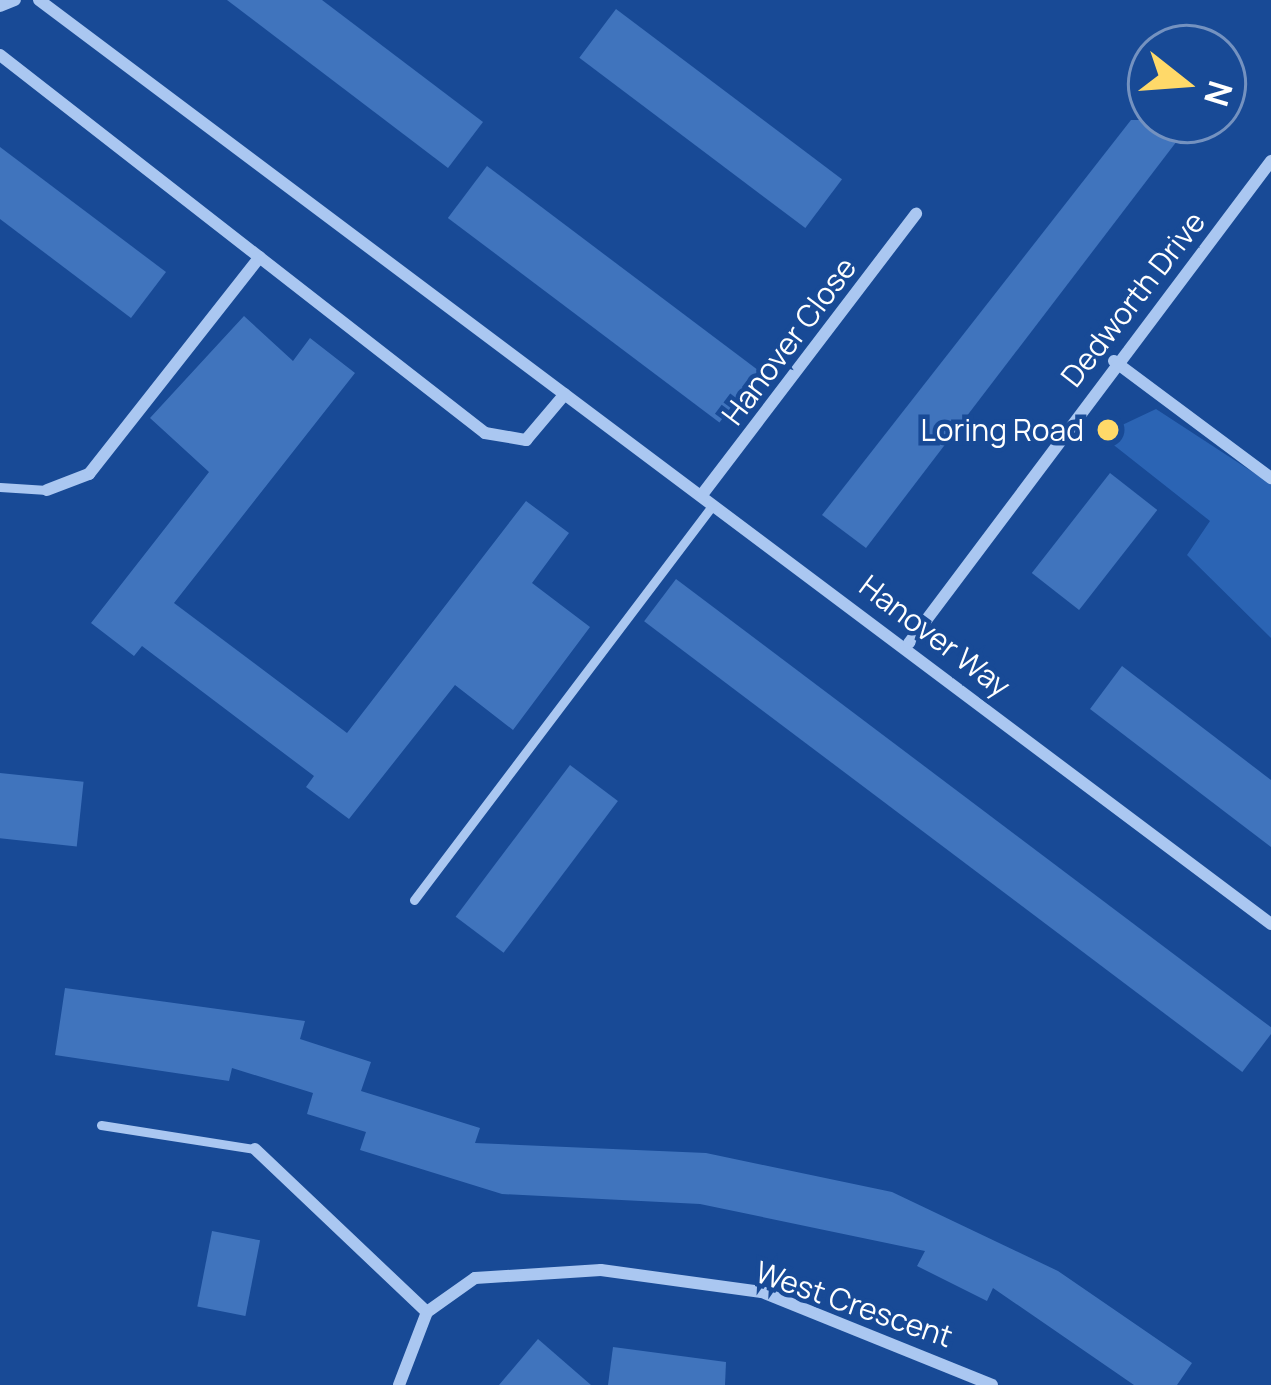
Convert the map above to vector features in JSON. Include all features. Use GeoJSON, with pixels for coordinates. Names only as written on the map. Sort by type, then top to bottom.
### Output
{"type":"FeatureCollection","features":[{"type":"Feature","properties":{"kind":"street"},"geometry":{"type":"LineString","coordinates":[[0,6],[15,0]]}},
{"type":"Feature","properties":{"kind":"street","name":"Hanover Way"},"geometry":{"type":"LineString","coordinates":[[39,0],[700,496],[909,643],[1271,924]]}},
{"type":"Feature","properties":{"kind":"street"},"geometry":{"type":"LineString","coordinates":[[0,55],[485,433],[526,440],[565,394]]}},
{"type":"Feature","properties":{"kind":"street","name":"Dedworth Drive"},"geometry":{"type":"LineString","coordinates":[[909,643],[1114,361],[1271,161]]}},
{"type":"Feature","properties":{"kind":"street","name":"Hanover Close"},"geometry":{"type":"LineString","coordinates":[[700,496],[916,214]]}},
{"type":"Feature","properties":{"kind":"street"},"geometry":{"type":"LineString","coordinates":[[47,490],[89,474],[260,257]]}},
{"type":"Feature","properties":{"kind":"street"},"geometry":{"type":"LineString","coordinates":[[1114,361],[1271,478]]}},
{"type":"Feature","properties":{"kind":"street"},"geometry":{"type":"LineString","coordinates":[[255,1149],[427,1312],[399,1385]]}},
{"type":"Feature","properties":{"kind":"street","name":"West Crescent"},"geometry":{"type":"LineString","coordinates":[[427,1312],[475,1278],[647,1276],[762,1292],[992,1385]]}},
{"type":"Feature","properties":{"kind":"lane"},"geometry":{"type":"LineString","coordinates":[[0,487],[47,490]]}},
{"type":"Feature","properties":{"kind":"lane"},"geometry":{"type":"LineString","coordinates":[[414,900],[713,505]]}},
{"type":"Feature","properties":{"kind":"lane"},"geometry":{"type":"LineString","coordinates":[[100,1125],[255,1149]]}},
{"type":"Feature","properties":{"kind":"shaded area"},"geometry":{"type":"Polygon","coordinates":[[[1156,409],[1271,484],[1271,638],[1187,555],[1210,521],[1101,435],[1156,409]]]}},
{"type":"Feature","properties":{"kind":"building"},"geometry":{"type":"Polygon","coordinates":[[[227,0],[322,0],[483,122],[448,168],[227,0]]]}},
{"type":"Feature","properties":{"kind":"building"},"geometry":{"type":"Polygon","coordinates":[[[616,9],[842,179],[805,228],[579,58],[616,9]]]}},
{"type":"Feature","properties":{"kind":"building"},"geometry":{"type":"Polygon","coordinates":[[[1127,125],[1127,144],[1175,144],[866,548],[822,515],[1127,125]]]}},
{"type":"Feature","properties":{"kind":"building"},"geometry":{"type":"Polygon","coordinates":[[[0,147],[166,272],[131,318],[0,219],[0,147]]]}},
{"type":"Feature","properties":{"kind":"building"},"geometry":{"type":"Polygon","coordinates":[[[487,166],[759,371],[719,423],[448,218],[487,166]]]}},
{"type":"Feature","properties":{"kind":"building"},"geometry":{"type":"Polygon","coordinates":[[[244,316],[293,361],[310,338],[355,373],[174,603],[347,733],[526,501],[569,533],[532,583],[590,627],[513,730],[455,685],[349,819],[306,787],[314,776],[142,646],[134,656],[91,623],[209,472],[150,418],[244,316]]]}},
{"type":"Feature","properties":{"kind":"building"},"geometry":{"type":"Polygon","coordinates":[[[1110,473],[1157,510],[1079,610],[1032,573],[1110,473]]]}},
{"type":"Feature","properties":{"kind":"building"},"geometry":{"type":"Polygon","coordinates":[[[676,579],[1271,1027],[1242,1072],[644,621],[676,579]]]}},
{"type":"Feature","properties":{"kind":"building"},"geometry":{"type":"Polygon","coordinates":[[[1122,666],[1271,780],[1271,847],[1090,709],[1122,666]]]}},
{"type":"Feature","properties":{"kind":"building"},"geometry":{"type":"Polygon","coordinates":[[[570,765],[618,801],[504,953],[456,917],[570,765]]]}},
{"type":"Feature","properties":{"kind":"building"},"geometry":{"type":"Polygon","coordinates":[[[0,773],[84,782],[77,846],[0,838],[0,773]]]}},
{"type":"Feature","properties":{"kind":"building"},"geometry":{"type":"Polygon","coordinates":[[[65,988],[305,1021],[300,1039],[371,1062],[361,1091],[480,1128],[475,1143],[706,1153],[892,1192],[1058,1271],[1192,1363],[1177,1385],[1134,1385],[993,1288],[987,1301],[917,1266],[925,1251],[700,1204],[502,1194],[360,1150],[366,1132],[307,1114],[313,1093],[232,1068],[229,1081],[55,1055],[65,988]]]}},
{"type":"Feature","properties":{"kind":"building"},"geometry":{"type":"Polygon","coordinates":[[[212,1231],[260,1240],[245,1316],[197,1307],[212,1231]]]}},
{"type":"Feature","properties":{"kind":"building"},"geometry":{"type":"Polygon","coordinates":[[[538,1339],[591,1385],[499,1385],[538,1339]]]}},
{"type":"Feature","properties":{"kind":"building"},"geometry":{"type":"Polygon","coordinates":[[[613,1347],[726,1362],[725,1385],[608,1385],[613,1347]]]}},
{"type":"Feature","properties":{"kind":"place","name":"Loring Road"},"geometry":{"type":"Point","coordinates":[1108,430]}}]}
